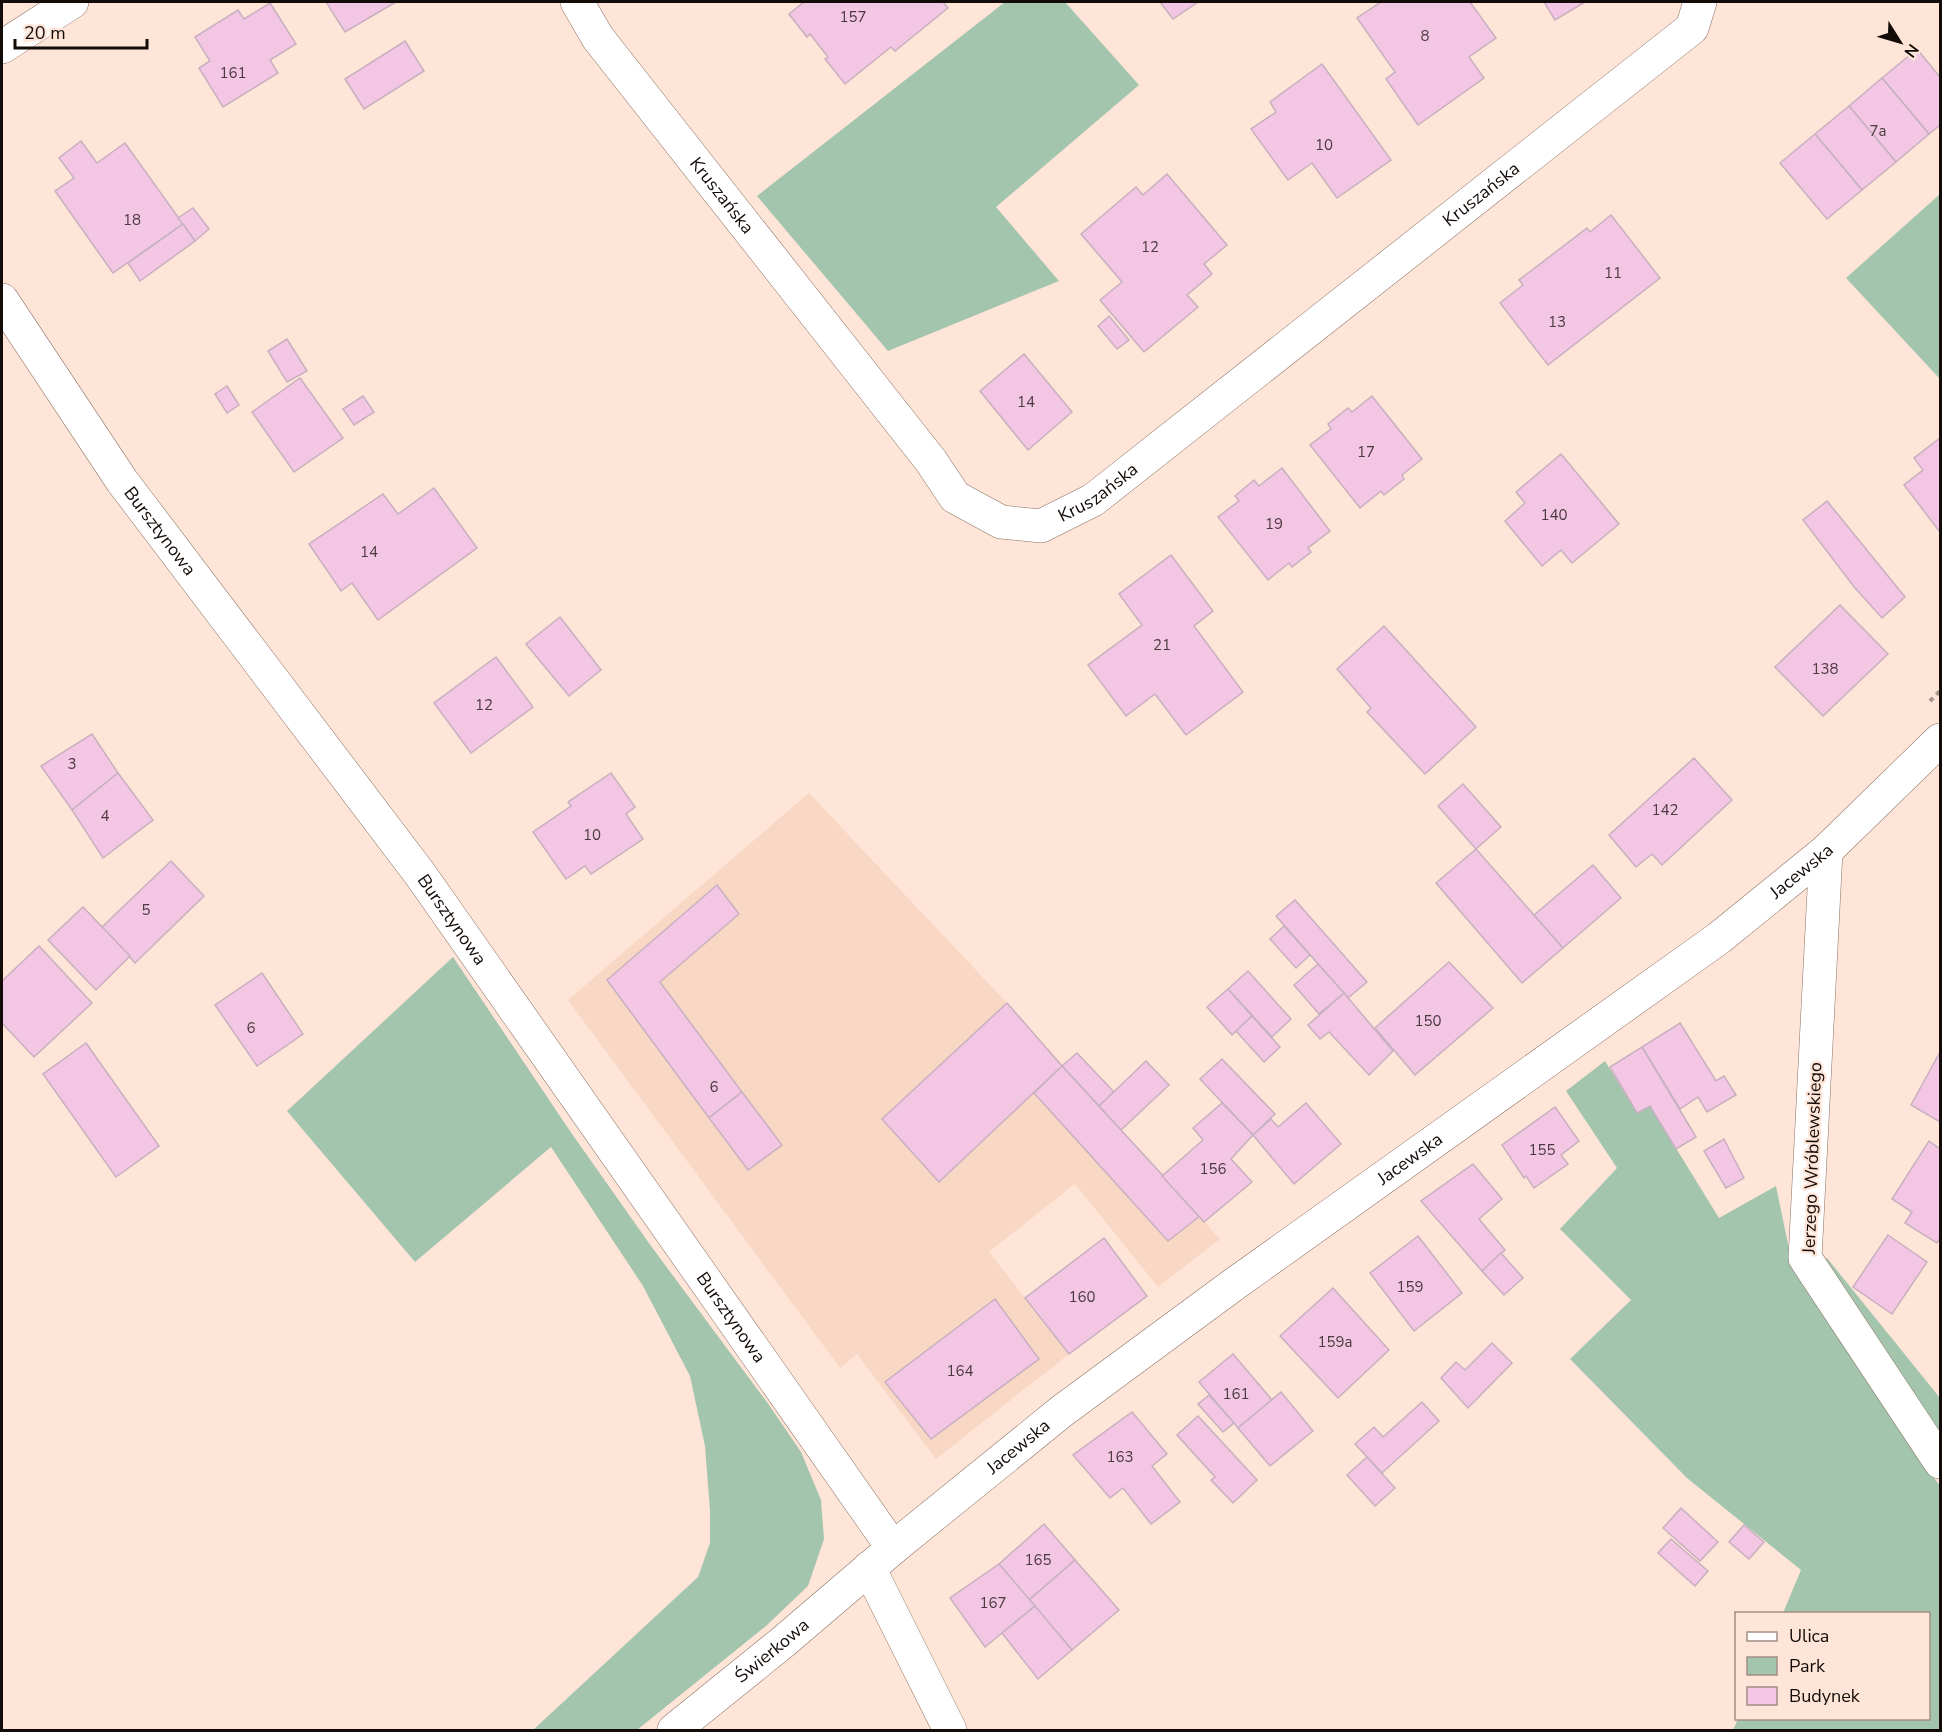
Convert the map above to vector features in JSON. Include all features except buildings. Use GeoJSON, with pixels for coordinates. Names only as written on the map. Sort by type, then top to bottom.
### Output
{"type":"FeatureCollection","features":[{"type":"Feature","properties":{"kind":"street"},"geometry":{"type":"LineString","coordinates":[[2,47],[72,2]]}},
{"type":"Feature","properties":{"kind":"street","name":"Kruszańska"},"geometry":{"type":"LineString","coordinates":[[577,2],[598,38],[931,461],[955,496],[1001,522],[1041,526],[1093,500],[1692,28],[1700,2]]}},
{"type":"Feature","properties":{"kind":"street","name":"Bursztynowa"},"geometry":{"type":"LineString","coordinates":[[2,300],[122,481],[420,874],[893,1548]]}},
{"type":"Feature","properties":{"kind":"street","name":"Jacewska"},"geometry":{"type":"LineString","coordinates":[[869,1568],[1062,1411],[1233,1285],[1719,938],[1826,850],[1941,740]]}},
{"type":"Feature","properties":{"kind":"street","name":"Jerzego Wróblewskiego"},"geometry":{"type":"LineString","coordinates":[[1826,850],[1805,1258],[1941,1462]]}},
{"type":"Feature","properties":{"kind":"street"},"geometry":{"type":"LineString","coordinates":[[869,1568],[950,1731]]}},
{"type":"Feature","properties":{"kind":"street","name":"Świerkowa"},"geometry":{"type":"LineString","coordinates":[[674,1731],[869,1568]]}},
{"type":"Feature","properties":{"kind":"shaded area"},"geometry":{"type":"Polygon","coordinates":[[[809,793],[1007,1003],[1220,1239],[1158,1287],[1075,1184],[989,1252],[1069,1354],[936,1459],[857,1354],[840,1368],[568,1000],[809,793]]]}},
{"type":"Feature","properties":{"kind":"green space"},"geometry":{"type":"Polygon","coordinates":[[[1005,2],[1065,2],[1139,85],[996,207],[1059,281],[888,351],[757,196],[1005,2]]]}},
{"type":"Feature","properties":{"kind":"green space"},"geometry":{"type":"Polygon","coordinates":[[[1940,194],[1940,379],[1846,278],[1940,194]]]}},
{"type":"Feature","properties":{"kind":"green space"},"geometry":{"type":"Polygon","coordinates":[[[453,957],[570,1131],[801,1452],[821,1500],[824,1539],[808,1586],[766,1626],[637,1730],[533,1730],[698,1577],[710,1543],[705,1446],[690,1376],[643,1286],[551,1147],[415,1262],[287,1111],[453,957]]]}},
{"type":"Feature","properties":{"kind":"green space"},"geometry":{"type":"Polygon","coordinates":[[[1605,1061],[1637,1113],[1650,1106],[1719,1218],[1776,1186],[1792,1263],[1903,1434],[1940,1486],[1940,1730],[1733,1730],[1738,1720],[1930,1720],[1930,1612],[1783,1612],[1801,1570],[1687,1478],[1570,1359],[1631,1300],[1560,1229],[1617,1168],[1566,1091],[1605,1061]]]}},
{"type":"Feature","properties":{"kind":"green space"},"geometry":{"type":"Polygon","coordinates":[[[1827,1258],[1940,1398],[1940,1443],[1817,1262],[1827,1258]]]}}]}
